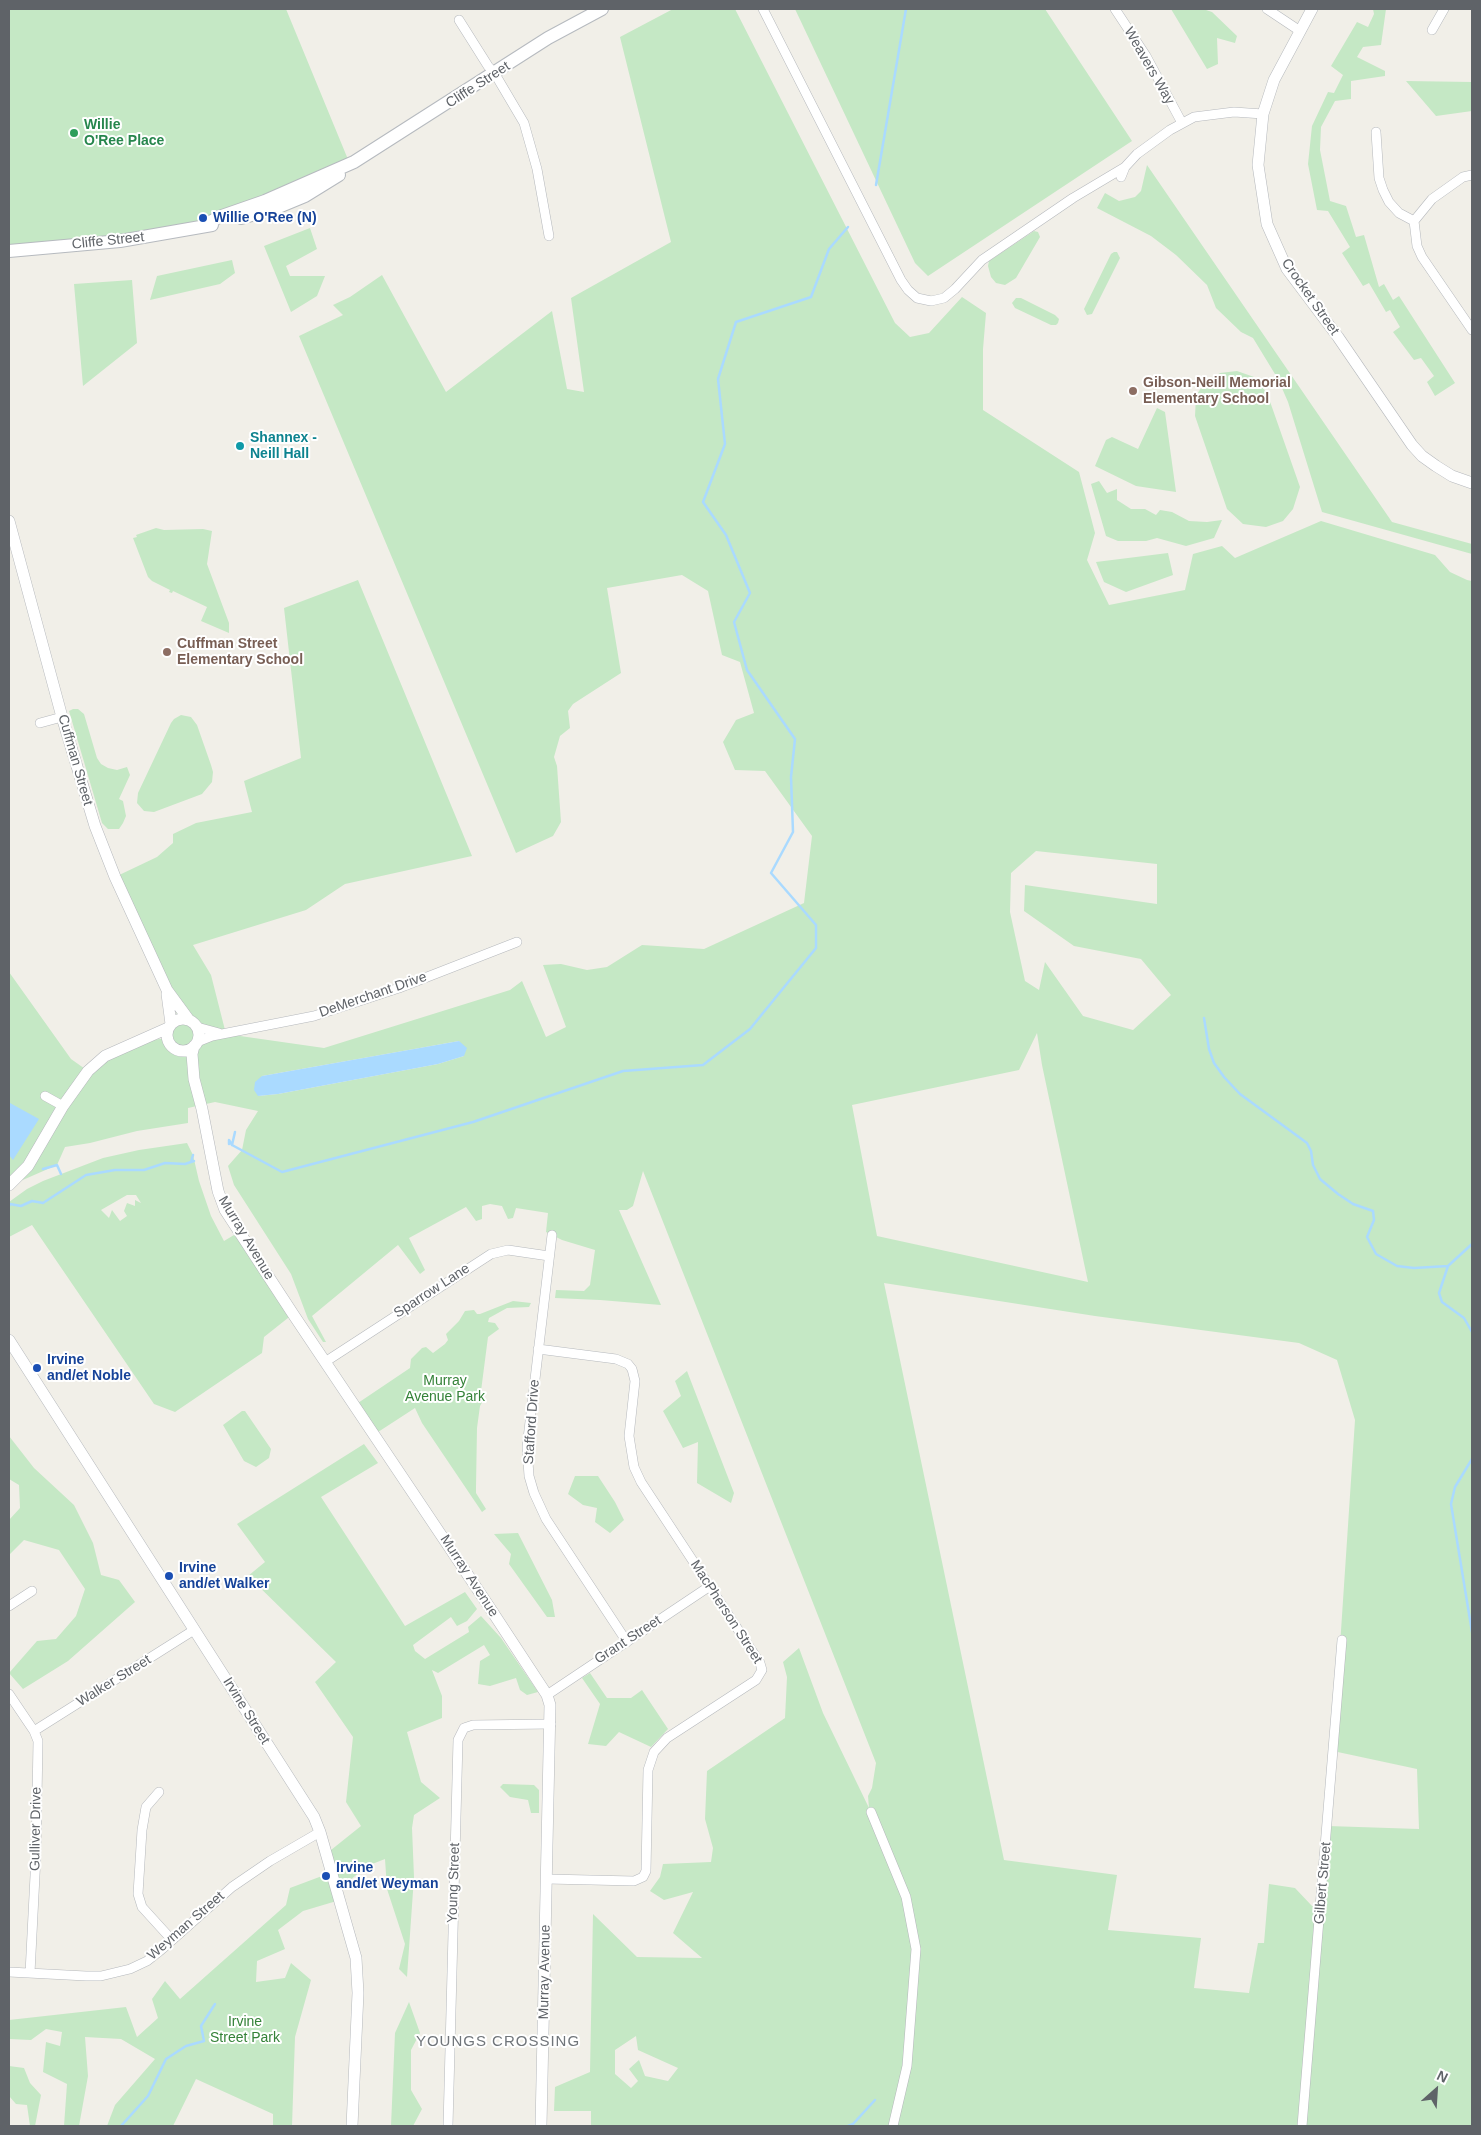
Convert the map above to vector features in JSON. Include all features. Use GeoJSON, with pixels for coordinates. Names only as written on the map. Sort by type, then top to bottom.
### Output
{"type":"FeatureCollection","features":[{"type":"Feature","properties":{"kind":"main road","name":"Cliffe Street"},"geometry":{"type":"LineString","coordinates":[[9,251],[120,241],[162,235],[205,225],[223,224],[276,208],[305,196],[334,179],[354,162],[495,74],[548,38],[602,9]]}},
{"type":"Feature","properties":{"kind":"main road","name":"Cliffe Street"},"geometry":{"type":"LineString","coordinates":[[205,225],[354,162]]}},
{"type":"Feature","properties":{"kind":"main road"},"geometry":{"type":"LineString","coordinates":[[261,192],[266,195],[282,193]]}},
{"type":"Feature","properties":{"kind":"street"},"geometry":{"type":"LineString","coordinates":[[763,9],[901,280],[917,298],[931,301],[944,298],[982,260],[1073,198],[1125,166],[1137,154],[1182,123],[1205,114],[1234,112],[1263,114]]}},
{"type":"Feature","properties":{"kind":"street","name":"Weavers Way"},"geometry":{"type":"LineString","coordinates":[[1115,9],[1146,56],[1182,123]]}},
{"type":"Feature","properties":{"kind":"street"},"geometry":{"type":"LineString","coordinates":[[1267,9],[1300,31]]}},
{"type":"Feature","properties":{"kind":"street","name":"Crocket Street"},"geometry":{"type":"LineString","coordinates":[[1312,9],[1274,80],[1263,114],[1258,165],[1267,224],[1287,268],[1338,337],[1412,445],[1422,456],[1436,466],[1452,476],[1472,483]]}},
{"type":"Feature","properties":{"kind":"street"},"geometry":{"type":"LineString","coordinates":[[1432,30],[1444,9]]}},
{"type":"Feature","properties":{"kind":"street"},"geometry":{"type":"LineString","coordinates":[[460,20],[524,123],[532,147],[550,236]]}},
{"type":"Feature","properties":{"kind":"street"},"geometry":{"type":"LineString","coordinates":[[1376,132],[1379,178],[1389,202],[1399,213],[1414,220]]}},
{"type":"Feature","properties":{"kind":"street"},"geometry":{"type":"LineString","coordinates":[[1121,177],[1125,166]]}},
{"type":"Feature","properties":{"kind":"street"},"geometry":{"type":"LineString","coordinates":[[1472,175],[1463,177],[1432,199],[1414,220],[1417,246],[1422,257],[1472,330]]}},
{"type":"Feature","properties":{"kind":"street","name":"Cuffman Street"},"geometry":{"type":"LineString","coordinates":[[9,521],[62,717],[94,826],[115,877],[167,990],[193,1024]]}},
{"type":"Feature","properties":{"kind":"street"},"geometry":{"type":"LineString","coordinates":[[40,723],[62,717]]}},
{"type":"Feature","properties":{"kind":"street","name":"DeMerchant Drive"},"geometry":{"type":"LineString","coordinates":[[196,1044],[212,1036],[314,1016],[399,988],[516,942]]}},
{"type":"Feature","properties":{"kind":"street","name":"Cuffman Street"},"geometry":{"type":"LineString","coordinates":[[167,990],[170,1026]]}},
{"type":"Feature","properties":{"kind":"street"},"geometry":{"type":"LineString","coordinates":[[9,1185],[28,1166],[64,1106],[88,1071],[105,1056],[179,1020],[193,1024],[199,1037],[196,1044],[185,1051],[161,1042],[137,1042]]}},
{"type":"Feature","properties":{"kind":"street","name":"DeMerchant Drive"},"geometry":{"type":"LineString","coordinates":[[193,1024],[210,1032],[226,1034]]}},
{"type":"Feature","properties":{"kind":"street"},"geometry":{"type":"LineString","coordinates":[[170,1026],[167,1038],[174,1047]]}},
{"type":"Feature","properties":{"kind":"street","name":"Murray Avenue"},"geometry":{"type":"LineString","coordinates":[[196,1044],[192,1054],[194,1079],[218,1191],[226,1210],[325,1362],[418,1498],[547,1695],[550,1704],[541,2126]]}},
{"type":"Feature","properties":{"kind":"street","name":"Murray Avenue"},"geometry":{"type":"LineString","coordinates":[[174,1047],[194,1079]]}},
{"type":"Feature","properties":{"kind":"street"},"geometry":{"type":"LineString","coordinates":[[45,1096],[64,1106]]}},
{"type":"Feature","properties":{"kind":"street","name":"Stafford Drive"},"geometry":{"type":"LineString","coordinates":[[552,1235],[527,1447],[531,1485],[546,1519],[627,1642]]}},
{"type":"Feature","properties":{"kind":"street","name":"Sparrow Lane"},"geometry":{"type":"LineString","coordinates":[[325,1362],[491,1254],[513,1250],[549,1256]]}},
{"type":"Feature","properties":{"kind":"street","name":"Irvine Street"},"geometry":{"type":"LineString","coordinates":[[9,1340],[314,1818],[320,1832],[356,1958],[358,1993],[352,2126]]}},
{"type":"Feature","properties":{"kind":"street","name":"MacPherson Street"},"geometry":{"type":"LineString","coordinates":[[538,1350],[616,1359],[628,1364],[632,1368],[635,1381],[629,1436],[634,1466],[641,1482],[760,1663],[761,1674],[756,1680],[667,1738],[654,1752],[648,1770],[646,1871],[643,1877],[634,1881],[547,1879]]}},
{"type":"Feature","properties":{"kind":"street","name":"Grant Street"},"geometry":{"type":"LineString","coordinates":[[547,1695],[710,1586]]}},
{"type":"Feature","properties":{"kind":"street"},"geometry":{"type":"LineString","coordinates":[[9,1606],[32,1591]]}},
{"type":"Feature","properties":{"kind":"street","name":"Walker Street"},"geometry":{"type":"LineString","coordinates":[[34,1731],[194,1630]]}},
{"type":"Feature","properties":{"kind":"street","name":"Gilbert Street"},"geometry":{"type":"LineString","coordinates":[[1302,2126],[1342,1640]]}},
{"type":"Feature","properties":{"kind":"street","name":"Gulliver Drive"},"geometry":{"type":"LineString","coordinates":[[9,1694],[38,1740],[37,1818],[30,1973]]}},
{"type":"Feature","properties":{"kind":"street","name":"Young Street"},"geometry":{"type":"LineString","coordinates":[[448,2126],[458,1740],[464,1728],[474,1725],[551,1724]]}},
{"type":"Feature","properties":{"kind":"street"},"geometry":{"type":"LineString","coordinates":[[159,1792],[146,1807],[142,1830],[138,1894],[142,1907],[172,1940]]}},
{"type":"Feature","properties":{"kind":"street"},"geometry":{"type":"LineString","coordinates":[[871,1812],[906,1898],[916,1949],[907,2066],[892,2126]]}},
{"type":"Feature","properties":{"kind":"street","name":"Weyman Street"},"geometry":{"type":"LineString","coordinates":[[9,1972],[86,1976],[115,1973],[130,1969],[146,1961],[232,1887],[277,1857],[320,1832]]}},
{"type":"Feature","properties":{"kind":"green space"},"geometry":{"type":"Polygon","coordinates":[[[9,9],[286,9],[347,157],[354,162],[205,225],[9,251],[9,9]]]}},
{"type":"Feature","properties":{"kind":"green space"},"geometry":{"type":"Polygon","coordinates":[[[673,9],[735,9],[895,323],[910,337],[929,333],[962,297],[986,313],[983,349],[983,410],[1079,472],[1095,533],[1087,560],[1109,605],[1185,590],[1193,554],[1222,546],[1235,558],[1321,521],[1435,555],[1450,572],[1472,581],[1472,2126],[591,2126],[591,2111],[554,2111],[555,2087],[590,2072],[593,1914],[637,1957],[702,1958],[673,1933],[693,1892],[664,1900],[650,1891],[660,1877],[663,1864],[711,1862],[713,1848],[705,1819],[707,1771],[785,1718],[787,1677],[783,1662],[799,1648],[823,1713],[869,1808],[868,1796],[872,1788],[876,1763],[643,1171],[633,1206],[627,1210],[619,1210],[661,1305],[555,1298],[556,1290],[584,1291],[590,1285],[595,1250],[562,1240],[546,1232],[548,1213],[516,1208],[513,1218],[508,1219],[502,1206],[490,1204],[482,1206],[482,1219],[476,1221],[466,1207],[409,1238],[425,1270],[420,1274],[398,1245],[312,1316],[326,1342],[323,1342],[308,1319],[291,1274],[234,1185],[228,1166],[242,1150],[246,1130],[258,1111],[215,1102],[188,1108],[188,1123],[137,1131],[90,1143],[65,1147],[57,1165],[9,1186],[9,972],[71,1059],[88,1071],[137,1042],[167,1038],[167,1033],[175,1021],[179,1019],[115,877],[157,857],[173,843],[173,834],[196,823],[252,812],[244,781],[301,758],[284,608],[358,580],[472,856],[345,884],[306,910],[193,945],[211,975],[226,1034],[324,1048],[510,990],[522,981],[546,1037],[566,1027],[543,965],[561,964],[587,970],[607,967],[642,945],[704,949],[804,903],[812,836],[765,771],[735,770],[723,742],[736,720],[754,713],[740,662],[722,655],[708,591],[682,575],[607,588],[621,673],[573,704],[568,711],[570,728],[560,736],[554,757],[557,766],[561,822],[553,836],[516,853],[299,336],[343,315],[333,305],[350,297],[382,275],[446,392],[552,311],[567,389],[584,392],[571,298],[671,242],[620,37],[673,9]],[[1036,851],[1011,873],[1010,912],[1025,981],[1039,990],[1045,962],[1083,1016],[1133,1030],[1171,995],[1141,959],[1074,946],[1024,911],[1025,885],[1157,904],[1157,864],[1036,851]],[[1037,1033],[1019,1070],[852,1105],[877,1236],[1088,1282],[1042,1065],[1037,1033]],[[459,1041],[262,1076],[258,1096],[278,1094],[438,1064],[464,1056],[459,1041]],[[884,1283],[1004,1860],[1117,1875],[1108,1930],[1201,1938],[1194,1988],[1249,1993],[1258,1943],[1264,1943],[1269,1884],[1295,1888],[1312,1906],[1320,1909],[1328,1826],[1419,1829],[1417,1769],[1333,1751],[1355,1420],[1337,1360],[1299,1343],[1095,1316],[884,1283]],[[636,2036],[615,2050],[615,2074],[631,2088],[638,2081],[629,2069],[639,2060],[645,2076],[668,2081],[678,2068],[638,2050],[636,2036]]]}},
{"type":"Feature","properties":{"kind":"green space"},"geometry":{"type":"Polygon","coordinates":[[[795,9],[1045,9],[1132,141],[928,276],[915,263],[795,9]]]}},
{"type":"Feature","properties":{"kind":"green space"},"geometry":{"type":"Polygon","coordinates":[[[1171,9],[1203,9],[1212,12],[1237,36],[1235,43],[1217,38],[1218,64],[1207,69],[1171,9]]]}},
{"type":"Feature","properties":{"kind":"green space"},"geometry":{"type":"Polygon","coordinates":[[[1373,9],[1386,9],[1381,45],[1363,47],[1357,57],[1385,71],[1385,76],[1351,81],[1351,99],[1335,101],[1321,127],[1320,150],[1330,201],[1346,206],[1356,237],[1364,235],[1379,287],[1384,284],[1393,300],[1399,296],[1455,383],[1435,396],[1427,382],[1434,376],[1421,358],[1414,360],[1393,332],[1400,327],[1390,310],[1386,312],[1369,283],[1363,286],[1342,253],[1350,247],[1328,211],[1317,210],[1308,164],[1312,126],[1328,92],[1334,93],[1343,75],[1331,66],[1357,22],[1368,27],[1374,14],[1373,9]]]}},
{"type":"Feature","properties":{"kind":"green space"},"geometry":{"type":"Polygon","coordinates":[[[1406,81],[1472,82],[1472,111],[1436,116],[1406,81]]]}},
{"type":"Feature","properties":{"kind":"green space"},"geometry":{"type":"Polygon","coordinates":[[[1147,165],[1392,522],[1472,544],[1472,554],[1322,512],[1288,402],[1278,379],[1253,338],[1241,332],[1216,308],[1207,285],[1176,255],[1151,236],[1097,208],[1105,193],[1119,201],[1135,197],[1141,191],[1147,165]]]}},
{"type":"Feature","properties":{"kind":"green space"},"geometry":{"type":"Polygon","coordinates":[[[310,228],[317,249],[286,266],[290,276],[325,276],[317,296],[291,312],[264,246],[310,228]]]}},
{"type":"Feature","properties":{"kind":"green space"},"geometry":{"type":"Polygon","coordinates":[[[1034,231],[1038,232],[1040,237],[1016,278],[1005,285],[996,283],[991,277],[988,266],[989,261],[1034,231]]]}},
{"type":"Feature","properties":{"kind":"green space"},"geometry":{"type":"Polygon","coordinates":[[[1117,252],[1120,258],[1092,314],[1087,315],[1084,309],[1111,254],[1117,252]]]}},
{"type":"Feature","properties":{"kind":"green space"},"geometry":{"type":"Polygon","coordinates":[[[232,260],[235,273],[220,284],[150,300],[157,276],[232,260]]]}},
{"type":"Feature","properties":{"kind":"green space"},"geometry":{"type":"Polygon","coordinates":[[[132,280],[137,343],[83,386],[74,284],[132,280]]]}},
{"type":"Feature","properties":{"kind":"green space"},"geometry":{"type":"Polygon","coordinates":[[[1016,298],[1021,298],[1055,315],[1059,319],[1058,323],[1051,325],[1015,308],[1012,303],[1016,298]]]}},
{"type":"Feature","properties":{"kind":"green space"},"geometry":{"type":"Polygon","coordinates":[[[1237,371],[1254,377],[1267,393],[1300,487],[1293,509],[1283,521],[1266,527],[1243,524],[1227,509],[1195,416],[1196,396],[1204,383],[1220,373],[1237,371]]]}},
{"type":"Feature","properties":{"kind":"green space"},"geometry":{"type":"Polygon","coordinates":[[[1157,408],[1165,412],[1176,492],[1136,486],[1095,466],[1106,440],[1112,437],[1138,449],[1157,408]]]}},
{"type":"Feature","properties":{"kind":"green space"},"geometry":{"type":"Polygon","coordinates":[[[1099,481],[1107,493],[1117,489],[1117,500],[1131,509],[1145,509],[1156,515],[1160,510],[1172,512],[1189,521],[1207,522],[1222,520],[1214,538],[1186,546],[1157,538],[1146,541],[1118,541],[1106,536],[1091,484],[1099,481]]]}},
{"type":"Feature","properties":{"kind":"green space"},"geometry":{"type":"Polygon","coordinates":[[[156,528],[164,530],[203,529],[212,531],[207,564],[229,623],[229,633],[201,621],[207,607],[173,591],[172,593],[169,592],[170,590],[148,577],[133,538],[137,537],[136,535],[156,528]]]}},
{"type":"Feature","properties":{"kind":"green space"},"geometry":{"type":"Polygon","coordinates":[[[1168,553],[1173,575],[1126,592],[1104,582],[1096,562],[1168,553]]]}},
{"type":"Feature","properties":{"kind":"green space"},"geometry":{"type":"Polygon","coordinates":[[[78,709],[84,714],[97,758],[101,764],[117,770],[127,767],[130,775],[119,799],[123,801],[126,816],[119,829],[108,829],[102,823],[69,711],[78,709]]]}},
{"type":"Feature","properties":{"kind":"green space"},"geometry":{"type":"Polygon","coordinates":[[[181,715],[191,717],[197,725],[213,772],[212,782],[202,794],[154,812],[144,811],[137,803],[138,793],[171,723],[181,715]]]}},
{"type":"Feature","properties":{"kind":"green space"},"geometry":{"type":"Polygon","coordinates":[[[187,1143],[193,1155],[199,1181],[211,1216],[224,1241],[239,1232],[293,1314],[264,1337],[262,1353],[175,1412],[154,1404],[32,1225],[9,1237],[9,1202],[27,1189],[103,1158],[139,1150],[187,1143]],[[127,1195],[101,1210],[109,1218],[112,1210],[120,1221],[127,1216],[124,1211],[127,1203],[135,1206],[135,1200],[141,1203],[136,1195],[127,1195]]]}},
{"type":"Feature","properties":{"kind":"green space","name":"Murray Avenue Park"},"geometry":{"type":"Polygon","coordinates":[[[513,1301],[531,1303],[529,1307],[507,1308],[489,1318],[488,1322],[495,1323],[499,1329],[488,1337],[481,1391],[484,1399],[480,1406],[477,1428],[476,1493],[486,1509],[482,1512],[422,1423],[415,1408],[375,1434],[355,1405],[410,1368],[411,1359],[422,1348],[426,1347],[433,1353],[445,1344],[448,1340],[446,1334],[459,1321],[465,1311],[474,1310],[477,1314],[480,1314],[513,1301]]]}},
{"type":"Feature","properties":{"kind":"green space"},"geometry":{"type":"Polygon","coordinates":[[[687,1371],[734,1493],[731,1503],[697,1483],[698,1442],[683,1448],[663,1411],[681,1396],[675,1381],[687,1371]]]}},
{"type":"Feature","properties":{"kind":"green space"},"geometry":{"type":"Polygon","coordinates":[[[242,1411],[245,1411],[271,1449],[269,1458],[256,1467],[244,1461],[223,1425],[242,1411]]]}},
{"type":"Feature","properties":{"kind":"green space"},"geometry":{"type":"Polygon","coordinates":[[[9,1436],[34,1468],[74,1505],[93,1543],[101,1575],[119,1580],[135,1602],[68,1661],[23,1689],[9,1673],[37,1641],[56,1639],[76,1616],[85,1589],[59,1550],[24,1540],[9,1555],[9,1520],[20,1508],[19,1485],[9,1479],[9,1436]]]}},
{"type":"Feature","properties":{"kind":"green space","name":"Irvine Street Park"},"geometry":{"type":"Polygon","coordinates":[[[364,1444],[378,1463],[321,1497],[405,1626],[465,1592],[477,1609],[467,1621],[457,1626],[451,1617],[413,1645],[415,1651],[425,1659],[469,1632],[468,1627],[481,1616],[501,1638],[538,1692],[527,1695],[520,1690],[516,1678],[490,1686],[478,1684],[480,1661],[490,1655],[484,1645],[438,1673],[432,1670],[442,1696],[442,1718],[407,1732],[421,1782],[440,1798],[414,1815],[412,1828],[414,1877],[407,1977],[399,1969],[405,1944],[387,1889],[385,1859],[367,1866],[337,1891],[340,1900],[303,1911],[278,1930],[285,1949],[257,1961],[256,1982],[285,1978],[291,1963],[311,1980],[295,2037],[292,2126],[273,2126],[273,2114],[196,2079],[173,2126],[107,2126],[115,2105],[155,2059],[121,2039],[85,2037],[88,2076],[79,2126],[64,2126],[67,2084],[43,2072],[46,2042],[60,2046],[62,2032],[46,2029],[31,2040],[9,2039],[9,2020],[126,2007],[137,2037],[158,2018],[152,1999],[165,1981],[180,1999],[286,1905],[290,1888],[322,1876],[330,1869],[326,1854],[361,1826],[346,1802],[353,1737],[315,1682],[336,1662],[248,1576],[265,1562],[237,1524],[364,1444]]]}},
{"type":"Feature","properties":{"kind":"green space"},"geometry":{"type":"Polygon","coordinates":[[[575,1476],[598,1476],[615,1502],[624,1520],[610,1533],[595,1522],[597,1508],[583,1505],[568,1494],[575,1476]]]}},
{"type":"Feature","properties":{"kind":"green space"},"geometry":{"type":"Polygon","coordinates":[[[518,1533],[552,1600],[555,1617],[547,1617],[509,1564],[511,1554],[494,1534],[518,1533]]]}},
{"type":"Feature","properties":{"kind":"green space"},"geometry":{"type":"Polygon","coordinates":[[[590,1673],[607,1698],[631,1698],[642,1690],[668,1729],[651,1747],[619,1732],[606,1746],[588,1744],[600,1704],[582,1678],[590,1673]]]}},
{"type":"Feature","properties":{"kind":"green space"},"geometry":{"type":"Polygon","coordinates":[[[503,1784],[534,1785],[539,1790],[539,1813],[531,1813],[528,1800],[510,1797],[500,1787],[503,1784]]]}},
{"type":"Feature","properties":{"kind":"green space"},"geometry":{"type":"Polygon","coordinates":[[[409,2002],[420,2033],[411,2050],[411,2090],[422,2109],[413,2126],[391,2126],[395,2033],[409,2002]]]}},
{"type":"Feature","properties":{"kind":"green space"},"geometry":{"type":"Polygon","coordinates":[[[9,2066],[24,2068],[30,2083],[41,2095],[35,2126],[30,2126],[27,2105],[16,2104],[9,2096],[9,2066]]]}},
{"type":"Feature","properties":{"kind":"water"},"geometry":{"type":"Polygon","coordinates":[[[459,1041],[467,1048],[464,1056],[438,1064],[278,1094],[258,1096],[254,1090],[255,1082],[262,1076],[459,1041]]]}},
{"type":"Feature","properties":{"kind":"water"},"geometry":{"type":"Polygon","coordinates":[[[10,1103],[39,1119],[13,1160],[9,1155],[10,1103]]]}},
{"type":"Feature","properties":{"kind":"waterway"},"geometry":{"type":"LineString","coordinates":[[876,185],[906,9]]}},
{"type":"Feature","properties":{"kind":"waterway"},"geometry":{"type":"LineString","coordinates":[[232,1145],[282,1172],[473,1122],[623,1071],[703,1065],[750,1029],[816,948],[816,925],[771,873],[793,832],[791,777],[795,739],[747,670],[734,622],[750,593],[726,535],[703,502],[725,444],[718,379],[736,322],[811,297],[829,249],[848,227]]}},
{"type":"Feature","properties":{"kind":"waterway"},"geometry":{"type":"LineString","coordinates":[[1204,1018],[1209,1049],[1214,1063],[1224,1077],[1240,1094],[1307,1143],[1311,1151],[1313,1165],[1320,1179],[1353,1204],[1373,1211],[1374,1220],[1367,1237],[1376,1254],[1397,1266],[1414,1268],[1448,1266]]}},
{"type":"Feature","properties":{"kind":"waterway"},"geometry":{"type":"LineString","coordinates":[[229,1144],[229,1140],[232,1145],[235,1132]]}},
{"type":"Feature","properties":{"kind":"waterway"},"geometry":{"type":"LineString","coordinates":[[191,1162],[193,1155]]}},
{"type":"Feature","properties":{"kind":"waterway"},"geometry":{"type":"LineString","coordinates":[[9,1206],[10,1204],[21,1206],[32,1201],[43,1203],[86,1175],[115,1170],[144,1170],[165,1163],[185,1164],[194,1161]]}},
{"type":"Feature","properties":{"kind":"waterway"},"geometry":{"type":"LineString","coordinates":[[43,1169],[57,1165],[61,1174]]}},
{"type":"Feature","properties":{"kind":"waterway"},"geometry":{"type":"LineString","coordinates":[[1472,1244],[1448,1266],[1439,1293],[1442,1302],[1464,1318],[1472,1332]]}},
{"type":"Feature","properties":{"kind":"waterway"},"geometry":{"type":"LineString","coordinates":[[1472,1459],[1455,1487],[1451,1504],[1472,1632]]}},
{"type":"Feature","properties":{"kind":"waterway"},"geometry":{"type":"LineString","coordinates":[[121,2126],[148,2096],[166,2059],[186,2046],[204,2041],[201,2026],[215,2004]]}},
{"type":"Feature","properties":{"kind":"waterway"},"geometry":{"type":"LineString","coordinates":[[848,2126],[853,2124],[875,2100]]}},
{"type":"Feature","properties":{"kind":"place","name":"Willie O'Ree Place"},"geometry":{"type":"Point","coordinates":[74,133]}},
{"type":"Feature","properties":{"kind":"place","name":"Willie O'Ree (N)"},"geometry":{"type":"Point","coordinates":[203,218]}},
{"type":"Feature","properties":{"kind":"place","name":"Gibson-Neill Memorial Elementary School"},"geometry":{"type":"Point","coordinates":[1133,391]}},
{"type":"Feature","properties":{"kind":"place","name":"Shannex - Neill Hall"},"geometry":{"type":"Point","coordinates":[240,446]}},
{"type":"Feature","properties":{"kind":"place","name":"Cuffman Street Elementary School"},"geometry":{"type":"Point","coordinates":[167,652]}},
{"type":"Feature","properties":{"kind":"place","name":"Irvine and/et Noble"},"geometry":{"type":"Point","coordinates":[37,1368]}},
{"type":"Feature","properties":{"kind":"place","name":"Irvine and/et Walker"},"geometry":{"type":"Point","coordinates":[169,1576]}},
{"type":"Feature","properties":{"kind":"place","name":"Irvine and/et Weyman"},"geometry":{"type":"Point","coordinates":[326,1876]}},
{"type":"Feature","properties":{"kind":"district","name":"YOUNGS CROSSING"},"geometry":{"type":"Point","coordinates":[498,2042]}}]}
